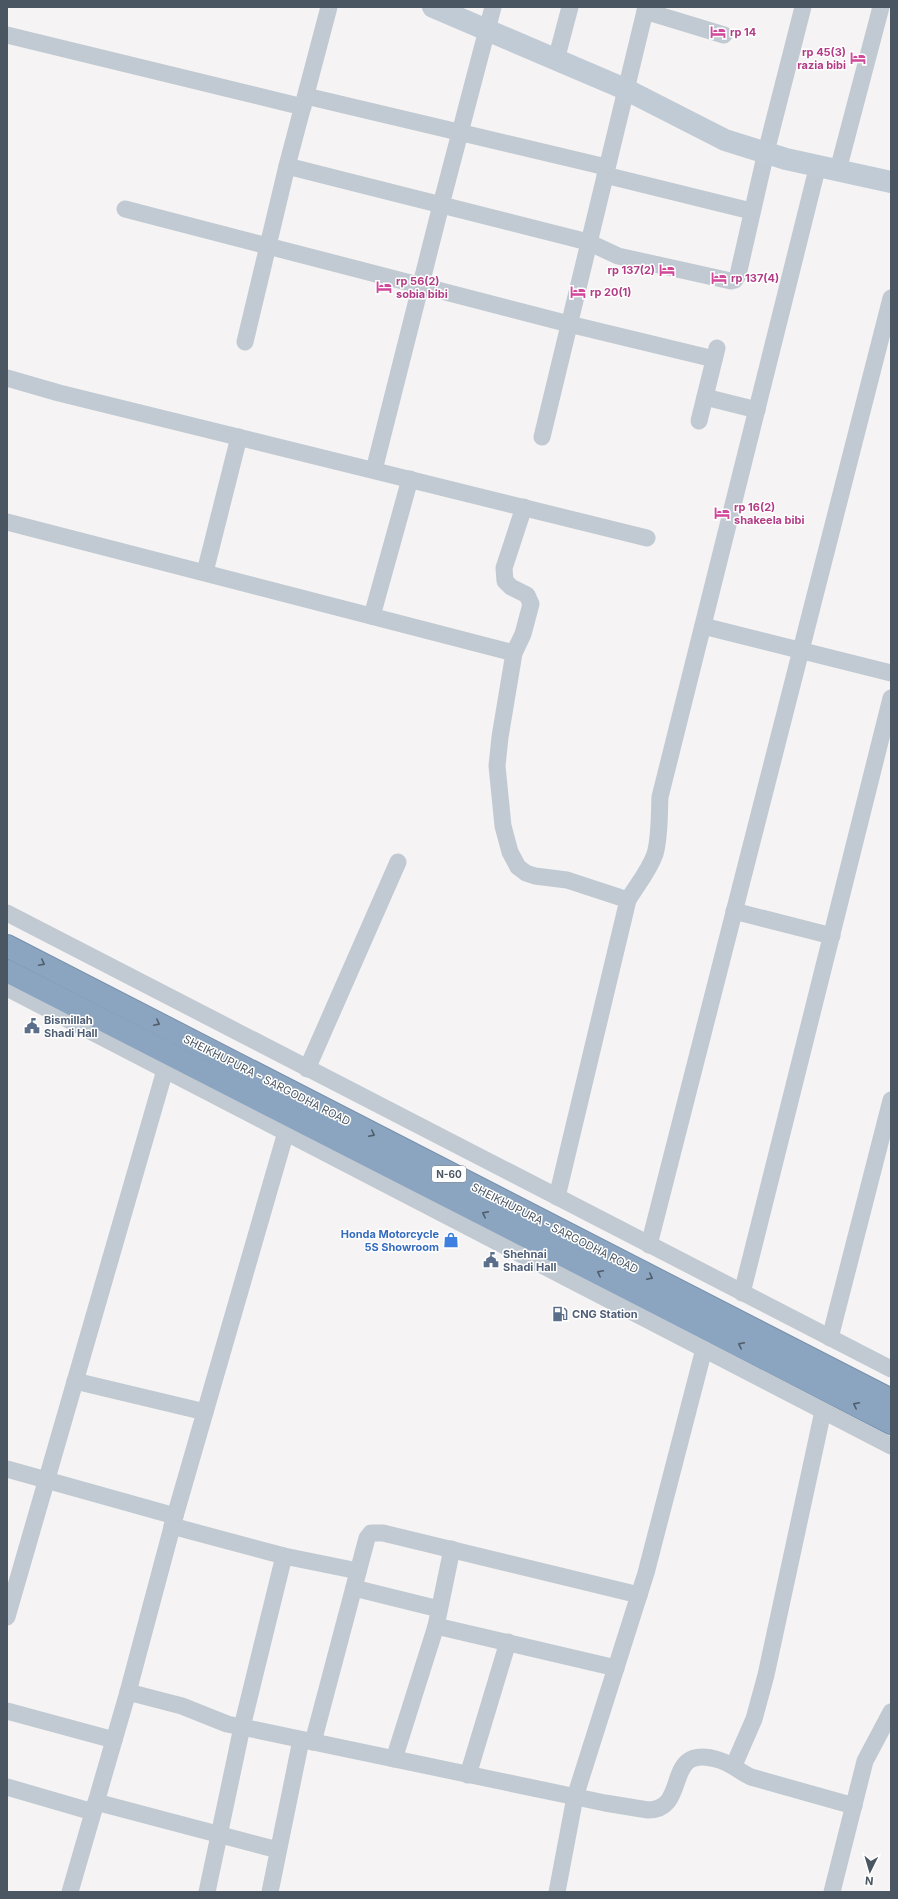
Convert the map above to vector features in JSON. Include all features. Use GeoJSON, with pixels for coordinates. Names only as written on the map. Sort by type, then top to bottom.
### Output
{"type":"FeatureCollection","features":[{"type":"Feature","properties":{"kind":"highway","name":"SHEIKHUPURA - SARGODHA ROAD"},"geometry":{"type":"LineString","coordinates":[[7,946],[891,1400]]}},
{"type":"Feature","properties":{"kind":"highway","name":"SHEIKHUPURA - SARGODHA ROAD"},"geometry":{"type":"LineString","coordinates":[[7,971],[891,1423]]}},
{"type":"Feature","properties":{"kind":"street"},"geometry":{"type":"LineString","coordinates":[[245,342],[287,166],[330,7]]}},
{"type":"Feature","properties":{"kind":"street"},"geometry":{"type":"LineString","coordinates":[[433,7],[625,89],[725,140],[828,168],[891,182]]}},
{"type":"Feature","properties":{"kind":"street"},"geometry":{"type":"LineString","coordinates":[[374,470],[440,205],[461,133],[493,7]]}},
{"type":"Feature","properties":{"kind":"street"},"geometry":{"type":"LineString","coordinates":[[556,60],[570,7]]}},
{"type":"Feature","properties":{"kind":"street"},"geometry":{"type":"LineString","coordinates":[[287,166],[588,242],[625,258],[732,281],[735,280],[738,275],[751,211],[803,7]]}},
{"type":"Feature","properties":{"kind":"street"},"geometry":{"type":"LineString","coordinates":[[557,1197],[628,900],[649,868],[655,853],[660,797],[757,410],[828,168],[881,7]]}},
{"type":"Feature","properties":{"kind":"street"},"geometry":{"type":"LineString","coordinates":[[542,437],[645,9],[724,36]]}},
{"type":"Feature","properties":{"kind":"street"},"geometry":{"type":"LineString","coordinates":[[7,34],[305,102],[461,133],[751,211]]}},
{"type":"Feature","properties":{"kind":"street"},"geometry":{"type":"LineString","coordinates":[[125,209],[569,324],[715,353],[699,421]]}},
{"type":"Feature","properties":{"kind":"street"},"geometry":{"type":"LineString","coordinates":[[649,1245],[891,298]]}},
{"type":"Feature","properties":{"kind":"street"},"geometry":{"type":"LineString","coordinates":[[7,378],[59,393],[647,538]]}},
{"type":"Feature","properties":{"kind":"street"},"geometry":{"type":"LineString","coordinates":[[705,397],[757,410]]}},
{"type":"Feature","properties":{"kind":"street"},"geometry":{"type":"LineString","coordinates":[[205,572],[239,437]]}},
{"type":"Feature","properties":{"kind":"street"},"geometry":{"type":"LineString","coordinates":[[372,616],[410,479]]}},
{"type":"Feature","properties":{"kind":"street"},"geometry":{"type":"LineString","coordinates":[[524,507],[504,568],[505,581],[527,595],[531,604],[523,634],[514,653],[500,737],[497,766],[503,826],[510,852],[518,867],[526,873],[535,876],[567,880],[628,900]]}},
{"type":"Feature","properties":{"kind":"street"},"geometry":{"type":"LineString","coordinates":[[7,522],[514,653]]}},
{"type":"Feature","properties":{"kind":"street"},"geometry":{"type":"LineString","coordinates":[[703,626],[891,673]]}},
{"type":"Feature","properties":{"kind":"street"},"geometry":{"type":"LineString","coordinates":[[742,1293],[891,698]]}},
{"type":"Feature","properties":{"kind":"street"},"geometry":{"type":"LineString","coordinates":[[307,1069],[398,862]]}},
{"type":"Feature","properties":{"kind":"street"},"geometry":{"type":"LineString","coordinates":[[734,912],[832,936]]}},
{"type":"Feature","properties":{"kind":"street"},"geometry":{"type":"LineString","coordinates":[[7,913],[891,1369]]}},
{"type":"Feature","properties":{"kind":"street"},"geometry":{"type":"LineString","coordinates":[[7,988],[891,1446]]}},
{"type":"Feature","properties":{"kind":"street"},"geometry":{"type":"LineString","coordinates":[[7,1617],[13,1575],[47,1479],[165,1070]]}},
{"type":"Feature","properties":{"kind":"street"},"geometry":{"type":"LineString","coordinates":[[830,1338],[890,1110]]}},
{"type":"Feature","properties":{"kind":"street"},"geometry":{"type":"LineString","coordinates":[[70,1892],[128,1692],[174,1521],[286,1132]]}},
{"type":"Feature","properties":{"kind":"street"},"geometry":{"type":"LineString","coordinates":[[557,1892],[575,1797],[639,1595],[704,1349]]}},
{"type":"Feature","properties":{"kind":"street"},"geometry":{"type":"LineString","coordinates":[[75,1381],[205,1412]]}},
{"type":"Feature","properties":{"kind":"street"},"geometry":{"type":"LineString","coordinates":[[734,1765],[754,1719],[766,1675],[823,1411]]}},
{"type":"Feature","properties":{"kind":"street"},"geometry":{"type":"LineString","coordinates":[[7,1469],[47,1479],[284,1556],[358,1571]]}},
{"type":"Feature","properties":{"kind":"street"},"geometry":{"type":"LineString","coordinates":[[270,1892],[278,1850],[307,1741],[354,1588],[367,1538],[371,1533],[383,1533],[639,1595]]}},
{"type":"Feature","properties":{"kind":"street"},"geometry":{"type":"LineString","coordinates":[[394,1759],[436,1626],[452,1549]]}},
{"type":"Feature","properties":{"kind":"street"},"geometry":{"type":"LineString","coordinates":[[207,1892],[242,1727],[284,1556]]}},
{"type":"Feature","properties":{"kind":"street"},"geometry":{"type":"LineString","coordinates":[[354,1588],[439,1609]]}},
{"type":"Feature","properties":{"kind":"street"},"geometry":{"type":"LineString","coordinates":[[436,1626],[616,1668]]}},
{"type":"Feature","properties":{"kind":"street"},"geometry":{"type":"LineString","coordinates":[[468,1775],[508,1642]]}},
{"type":"Feature","properties":{"kind":"street"},"geometry":{"type":"LineString","coordinates":[[128,1692],[182,1706],[227,1724],[605,1803],[654,1810],[667,1804],[682,1770],[693,1758],[711,1758],[734,1765],[742,1773],[751,1777],[854,1806]]}},
{"type":"Feature","properties":{"kind":"street"},"geometry":{"type":"LineString","coordinates":[[7,1711],[114,1740]]}},
{"type":"Feature","properties":{"kind":"street"},"geometry":{"type":"LineString","coordinates":[[832,1892],[865,1761],[891,1712]]}},
{"type":"Feature","properties":{"kind":"street"},"geometry":{"type":"LineString","coordinates":[[7,1787],[278,1850]]}},
{"type":"Feature","properties":{"kind":"place","name":"rp 14"},"geometry":{"type":"Point","coordinates":[718,32]}},
{"type":"Feature","properties":{"kind":"place","name":"rp 45(3) razia bibi"},"geometry":{"type":"Point","coordinates":[858,58]}},
{"type":"Feature","properties":{"kind":"place","name":"rp 137(2)"},"geometry":{"type":"Point","coordinates":[667,270]}},
{"type":"Feature","properties":{"kind":"place","name":"rp 137(4)"},"geometry":{"type":"Point","coordinates":[719,278]}},
{"type":"Feature","properties":{"kind":"place","name":"rp 56(2) sobia bibi"},"geometry":{"type":"Point","coordinates":[384,287]}},
{"type":"Feature","properties":{"kind":"place","name":"rp 20(1)"},"geometry":{"type":"Point","coordinates":[578,292]}},
{"type":"Feature","properties":{"kind":"place","name":"rp 16(2) shakeela bibi"},"geometry":{"type":"Point","coordinates":[722,513]}},
{"type":"Feature","properties":{"kind":"place","name":"Bismillah Shadi Hall"},"geometry":{"type":"Point","coordinates":[32,1026]}},
{"type":"Feature","properties":{"kind":"place","name":"Honda Motorcycle 5S Showroom"},"geometry":{"type":"Point","coordinates":[451,1240]}},
{"type":"Feature","properties":{"kind":"place","name":"Shehnai Shadi Hall"},"geometry":{"type":"Point","coordinates":[491,1260]}},
{"type":"Feature","properties":{"kind":"place","name":"CNG Station"},"geometry":{"type":"Point","coordinates":[560,1314]}}]}
